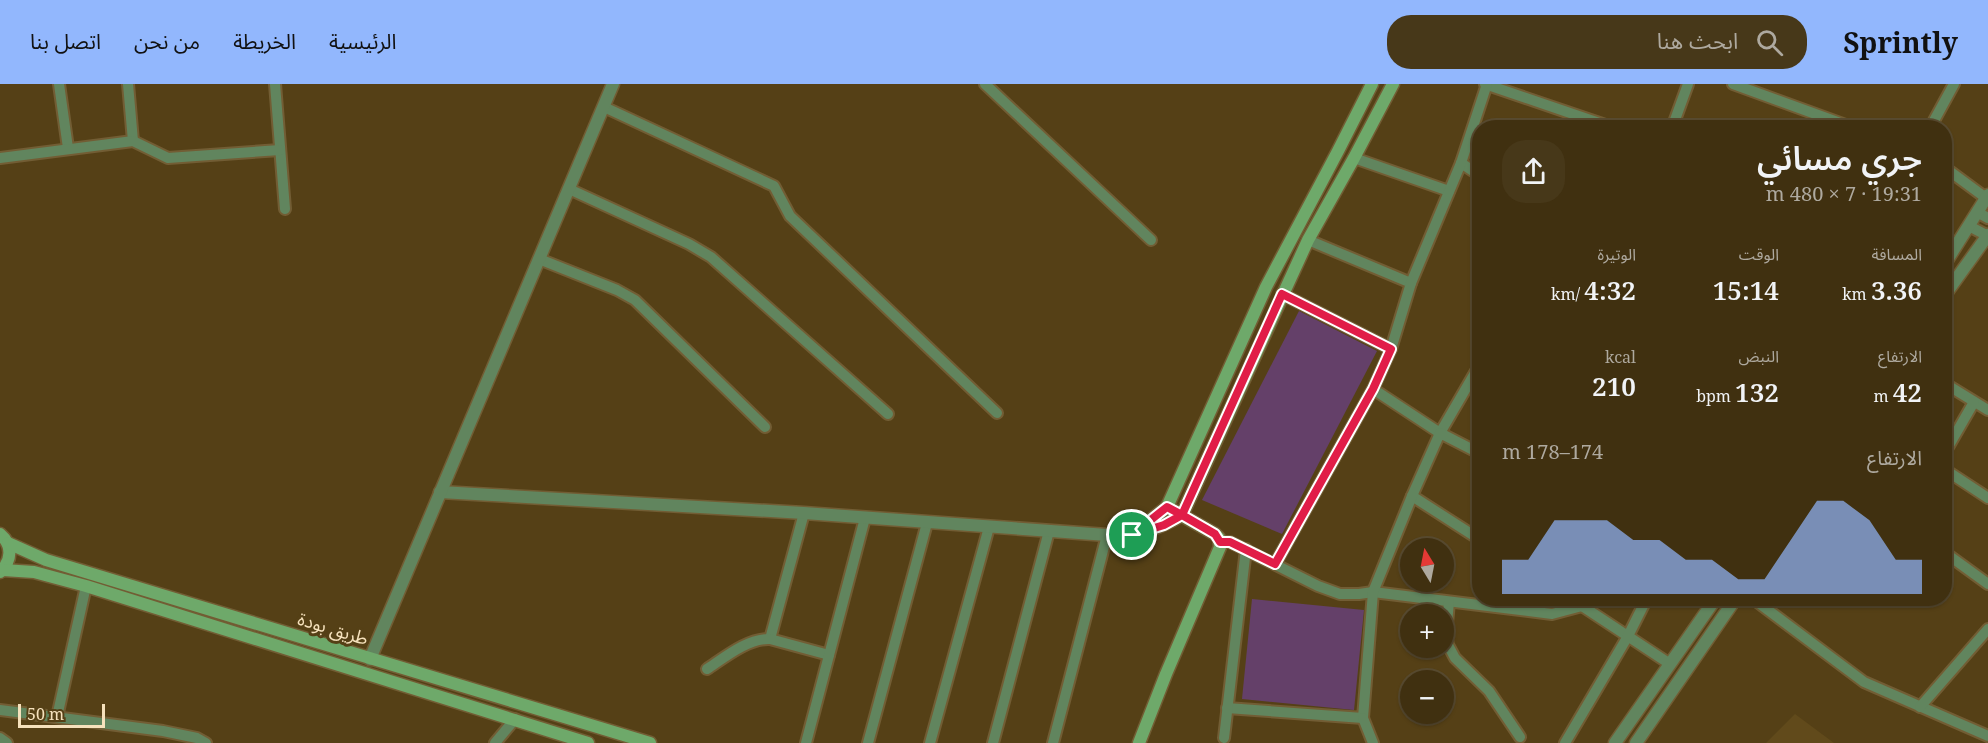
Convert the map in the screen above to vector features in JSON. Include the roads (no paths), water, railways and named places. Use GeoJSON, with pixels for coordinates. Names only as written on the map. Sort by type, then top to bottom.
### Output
{"type":"FeatureCollection","features":[{"type":"Feature","properties":{"kind":"main road"},"geometry":{"type":"LineString","coordinates":[[1139,743],[1218,552],[1220,542],[1215,534],[1167,507],[1266,287],[1372,84]]}},
{"type":"Feature","properties":{"kind":"main road"},"geometry":{"type":"LineString","coordinates":[[1182,515],[1308,240],[1393,84]]}},
{"type":"Feature","properties":{"kind":"main road"},"geometry":{"type":"LineString","coordinates":[[1,571],[9,557],[4,539]]}},
{"type":"Feature","properties":{"kind":"main road","name":"طريق بودة"},"geometry":{"type":"LineString","coordinates":[[4,539],[36,557],[650,743]]}},
{"type":"Feature","properties":{"kind":"main road","name":"طريق بودة"},"geometry":{"type":"LineString","coordinates":[[1,571],[34,572],[86,586],[588,743]]}},
{"type":"Feature","properties":{"kind":"main road"},"geometry":{"type":"LineString","coordinates":[[253,639],[258,624]]}},
{"type":"Feature","properties":{"kind":"street"},"geometry":{"type":"LineString","coordinates":[[59,84],[69,148]]}},
{"type":"Feature","properties":{"kind":"street"},"geometry":{"type":"LineString","coordinates":[[128,84],[133,141]]}},
{"type":"Feature","properties":{"kind":"street"},"geometry":{"type":"LineString","coordinates":[[275,84],[285,209]]}},
{"type":"Feature","properties":{"kind":"street"},"geometry":{"type":"LineString","coordinates":[[370,659],[614,84]]}},
{"type":"Feature","properties":{"kind":"street"},"geometry":{"type":"LineString","coordinates":[[985,84],[1151,240]]}},
{"type":"Feature","properties":{"kind":"street"},"geometry":{"type":"LineString","coordinates":[[1475,120],[1486,84],[1591,120]]}},
{"type":"Feature","properties":{"kind":"street"},"geometry":{"type":"LineString","coordinates":[[1675,120],[1688,84]]}},
{"type":"Feature","properties":{"kind":"street"},"geometry":{"type":"LineString","coordinates":[[1733,84],[1832,120]]}},
{"type":"Feature","properties":{"kind":"street"},"geometry":{"type":"LineString","coordinates":[[1934,120],[1951,85]]}},
{"type":"Feature","properties":{"kind":"street"},"geometry":{"type":"LineString","coordinates":[[604,107],[774,186],[790,216],[997,413]]}},
{"type":"Feature","properties":{"kind":"street"},"geometry":{"type":"LineString","coordinates":[[1275,564],[1373,389],[1391,349],[1412,283],[1461,164],[1472,129]]}},
{"type":"Feature","properties":{"kind":"street"},"geometry":{"type":"LineString","coordinates":[[0,158],[133,141],[168,158],[280,150]]}},
{"type":"Feature","properties":{"kind":"street"},"geometry":{"type":"LineString","coordinates":[[1354,158],[1449,191]]}},
{"type":"Feature","properties":{"kind":"street"},"geometry":{"type":"LineString","coordinates":[[1461,164],[1472,171]]}},
{"type":"Feature","properties":{"kind":"street"},"geometry":{"type":"LineString","coordinates":[[1952,172],[1987,196],[1983,215],[1969,226],[1952,246]]}},
{"type":"Feature","properties":{"kind":"street"},"geometry":{"type":"LineString","coordinates":[[569,189],[689,244],[711,257],[888,414]]}},
{"type":"Feature","properties":{"kind":"street"},"geometry":{"type":"LineString","coordinates":[[1952,285],[1988,235],[1969,226]]}},
{"type":"Feature","properties":{"kind":"street"},"geometry":{"type":"LineString","coordinates":[[1308,240],[1412,283]]}},
{"type":"Feature","properties":{"kind":"street"},"geometry":{"type":"LineString","coordinates":[[539,259],[617,290],[635,300],[765,427]]}},
{"type":"Feature","properties":{"kind":"street"},"geometry":{"type":"LineString","coordinates":[[1282,294],[1391,349]]}},
{"type":"Feature","properties":{"kind":"street"},"geometry":{"type":"LineString","coordinates":[[1373,743],[1363,718],[1373,592],[1440,433],[1472,378]]}},
{"type":"Feature","properties":{"kind":"street"},"geometry":{"type":"LineString","coordinates":[[1952,388],[1988,410]]}},
{"type":"Feature","properties":{"kind":"street"},"geometry":{"type":"LineString","coordinates":[[1373,389],[1440,433],[1472,449]]}},
{"type":"Feature","properties":{"kind":"street"},"geometry":{"type":"LineString","coordinates":[[1952,440],[1974,402]]}},
{"type":"Feature","properties":{"kind":"street"},"geometry":{"type":"LineString","coordinates":[[1952,474],[1988,498]]}},
{"type":"Feature","properties":{"kind":"street"},"geometry":{"type":"LineString","coordinates":[[440,492],[804,513],[1107,535],[1132,535],[1164,525],[1182,515]]}},
{"type":"Feature","properties":{"kind":"street"},"geometry":{"type":"LineString","coordinates":[[1412,496],[1472,535]]}},
{"type":"Feature","properties":{"kind":"street"},"geometry":{"type":"LineString","coordinates":[[1132,535],[1167,507]]}},
{"type":"Feature","properties":{"kind":"street"},"geometry":{"type":"LineString","coordinates":[[770,639],[804,513]]}},
{"type":"Feature","properties":{"kind":"street"},"geometry":{"type":"LineString","coordinates":[[806,743],[866,518]]}},
{"type":"Feature","properties":{"kind":"street"},"geometry":{"type":"LineString","coordinates":[[867,743],[927,523]]}},
{"type":"Feature","properties":{"kind":"street"},"geometry":{"type":"LineString","coordinates":[[930,743],[989,527]]}},
{"type":"Feature","properties":{"kind":"street"},"geometry":{"type":"LineString","coordinates":[[993,743],[1048,531]]}},
{"type":"Feature","properties":{"kind":"street"},"geometry":{"type":"LineString","coordinates":[[1053,743],[1107,535]]}},
{"type":"Feature","properties":{"kind":"street"},"geometry":{"type":"LineString","coordinates":[[1220,542],[1230,542],[1318,586],[1340,594],[1373,592],[1472,605]]}},
{"type":"Feature","properties":{"kind":"street"},"geometry":{"type":"LineString","coordinates":[[1224,738],[1246,549]]}},
{"type":"Feature","properties":{"kind":"street"},"geometry":{"type":"LineString","coordinates":[[1952,558],[1988,584]]}},
{"type":"Feature","properties":{"kind":"street"},"geometry":{"type":"LineString","coordinates":[[57,717],[86,586]]}},
{"type":"Feature","properties":{"kind":"street"},"geometry":{"type":"LineString","coordinates":[[1449,602],[1446,634],[1448,645],[1455,658],[1489,691],[1520,737]]}},
{"type":"Feature","properties":{"kind":"street"},"geometry":{"type":"LineString","coordinates":[[1483,606],[1552,614],[1582,606],[1670,664]]}},
{"type":"Feature","properties":{"kind":"street"},"geometry":{"type":"LineString","coordinates":[[1565,743],[1628,636],[1643,606]]}},
{"type":"Feature","properties":{"kind":"street"},"geometry":{"type":"LineString","coordinates":[[1615,743],[1710,606]]}},
{"type":"Feature","properties":{"kind":"street"},"geometry":{"type":"LineString","coordinates":[[1636,743],[1730,606]]}},
{"type":"Feature","properties":{"kind":"street"},"geometry":{"type":"LineString","coordinates":[[1763,606],[1864,682],[1988,736]]}},
{"type":"Feature","properties":{"kind":"street"},"geometry":{"type":"LineString","coordinates":[[1920,707],[1988,629]]}},
{"type":"Feature","properties":{"kind":"street"},"geometry":{"type":"LineString","coordinates":[[707,669],[756,640],[770,639],[829,655]]}},
{"type":"Feature","properties":{"kind":"street"},"geometry":{"type":"LineString","coordinates":[[1227,708],[1363,718]]}},
{"type":"Feature","properties":{"kind":"street"},"geometry":{"type":"LineString","coordinates":[[0,710],[163,731],[197,738],[206,743]]}},
{"type":"Feature","properties":{"kind":"street"},"geometry":{"type":"LineString","coordinates":[[495,743],[515,719]]}},
{"type":"Feature","properties":{"kind":"street"},"geometry":{"type":"LineString","coordinates":[[0,738],[7,743]]}}]}
